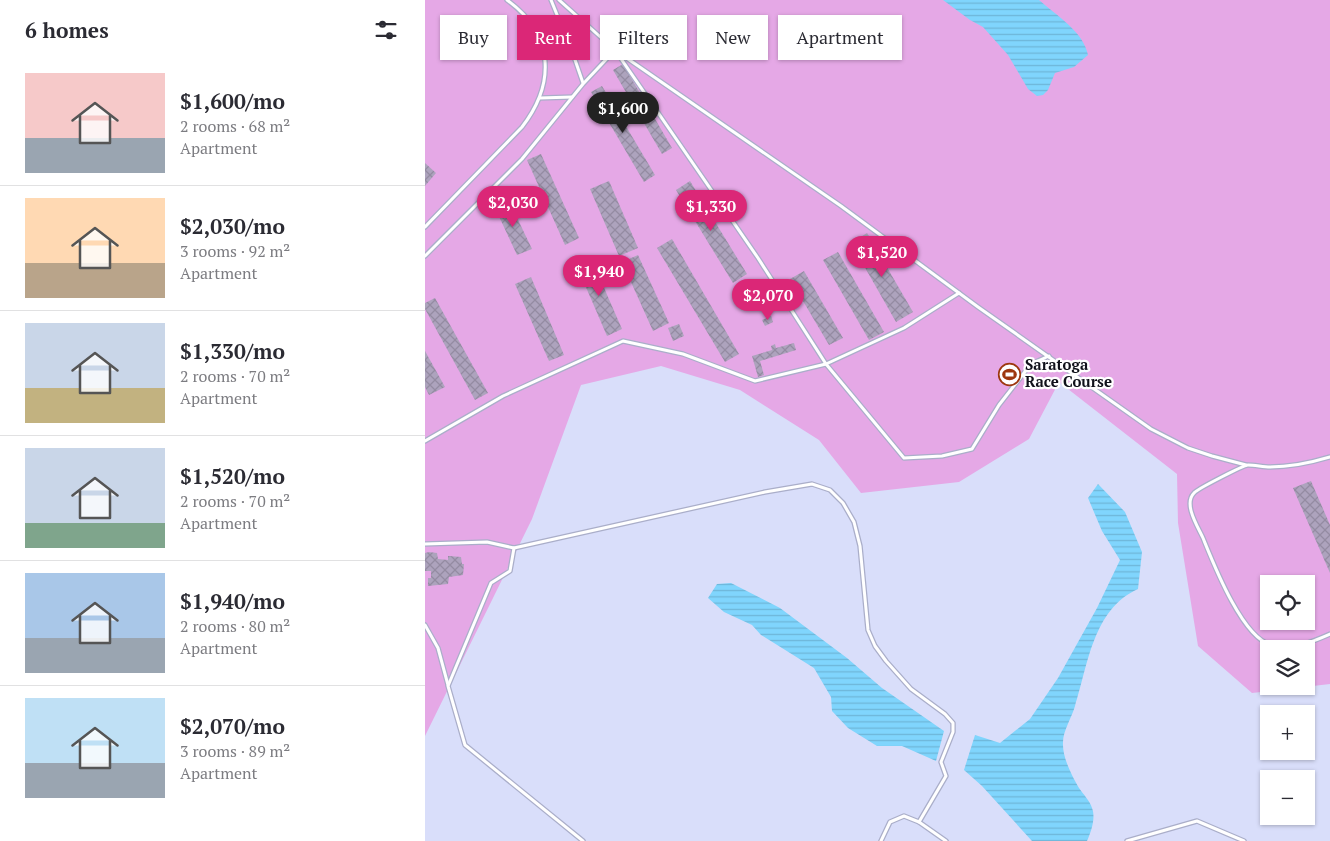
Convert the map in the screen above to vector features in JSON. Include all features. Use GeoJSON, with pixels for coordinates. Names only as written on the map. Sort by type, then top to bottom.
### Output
{"type":"FeatureCollection","features":[{"type":"Feature","properties":{"kind":"lane"},"geometry":{"type":"LineString","coordinates":[[425,227],[522,127],[532,114],[540,98],[545,73],[545,58],[541,41],[529,20],[507,0]]}},
{"type":"Feature","properties":{"kind":"lane"},"geometry":{"type":"LineString","coordinates":[[551,0],[583,84]]}},
{"type":"Feature","properties":{"kind":"lane"},"geometry":{"type":"LineString","coordinates":[[559,0],[600,37]]}},
{"type":"Feature","properties":{"kind":"lane"},"geometry":{"type":"LineString","coordinates":[[425,256],[522,159],[572,97],[606,60]]}},
{"type":"Feature","properties":{"kind":"lane"},"geometry":{"type":"LineString","coordinates":[[622,60],[758,258],[826,364],[904,458],[942,456],[972,449],[999,405],[1031,364],[1049,356]]}},
{"type":"Feature","properties":{"kind":"lane"},"geometry":{"type":"LineString","coordinates":[[630,60],[810,184],[959,293],[1151,428],[1188,448],[1246,465],[1284,467],[1330,457]]}},
{"type":"Feature","properties":{"kind":"lane"},"geometry":{"type":"LineString","coordinates":[[540,98],[572,97]]}},
{"type":"Feature","properties":{"kind":"lane"},"geometry":{"type":"LineString","coordinates":[[425,441],[503,396],[623,341],[683,354],[755,381],[826,364],[904,328],[959,293]]}},
{"type":"Feature","properties":{"kind":"lane"},"geometry":{"type":"LineString","coordinates":[[1246,465],[1193,493],[1189,502],[1220,578],[1244,621],[1263,641],[1272,646],[1297,646],[1330,634]]}},
{"type":"Feature","properties":{"kind":"lane"},"geometry":{"type":"LineString","coordinates":[[425,544],[487,542],[514,548],[765,492],[812,484],[830,490],[843,503],[854,522],[860,546],[867,630],[875,646],[911,688],[945,714],[953,723],[953,732],[941,762],[946,776],[919,822]]}},
{"type":"Feature","properties":{"kind":"lane"},"geometry":{"type":"LineString","coordinates":[[448,686],[491,583],[510,570],[514,548]]}},
{"type":"Feature","properties":{"kind":"lane"},"geometry":{"type":"LineString","coordinates":[[425,625],[438,648],[465,745],[583,841]]}},
{"type":"Feature","properties":{"kind":"lane"},"geometry":{"type":"LineString","coordinates":[[881,841],[890,822],[904,816],[919,822],[946,841]]}},
{"type":"Feature","properties":{"kind":"lane"},"geometry":{"type":"LineString","coordinates":[[1127,841],[1197,820],[1243,841]]}},
{"type":"Feature","properties":{"kind":"shaded area","name":"Saratoga Race Course"},"geometry":{"type":"Polygon","coordinates":[[[425,0],[1330,0],[1330,684],[1315,686],[1315,640],[1260,640],[1260,692],[1252,693],[1198,646],[1178,523],[1177,474],[1059,382],[1029,439],[959,482],[861,493],[819,440],[740,390],[661,366],[581,385],[532,519],[425,736],[425,0]]]}},
{"type":"Feature","properties":{"kind":"water"},"geometry":{"type":"Polygon","coordinates":[[[943,0],[1039,0],[1075,31],[1088,55],[1074,67],[1055,73],[1048,90],[1043,95],[1037,96],[1028,89],[1008,55],[983,27],[943,0]]]}},
{"type":"Feature","properties":{"kind":"water"},"geometry":{"type":"Polygon","coordinates":[[[1098,484],[1125,512],[1142,552],[1138,589],[1123,598],[1111,610],[1102,624],[1094,640],[1075,706],[1063,738],[1064,754],[1068,766],[1073,778],[1090,803],[1093,812],[1093,825],[1089,837],[1087,841],[1032,841],[982,786],[964,770],[975,735],[1000,743],[1030,719],[1058,678],[1097,608],[1120,560],[1102,531],[1088,498],[1098,484]]]}},
{"type":"Feature","properties":{"kind":"water"},"geometry":{"type":"Polygon","coordinates":[[[731,583],[780,608],[847,658],[882,688],[944,731],[936,761],[902,746],[877,746],[848,728],[832,711],[831,697],[814,668],[761,635],[752,625],[724,612],[708,598],[717,584],[731,583]]]}},
{"type":"Feature","properties":{"kind":"building"},"geometry":{"type":"Polygon","coordinates":[[[623,64],[672,148],[662,154],[613,70],[623,64]]]}},
{"type":"Feature","properties":{"kind":"building"},"geometry":{"type":"Polygon","coordinates":[[[602,86],[655,175],[644,182],[591,92],[602,86]]]}},
{"type":"Feature","properties":{"kind":"building"},"geometry":{"type":"Polygon","coordinates":[[[541,154],[579,238],[565,245],[527,160],[541,154]]]}},
{"type":"Feature","properties":{"kind":"building"},"geometry":{"type":"Polygon","coordinates":[[[425,163],[436,173],[425,186],[425,163]]]}},
{"type":"Feature","properties":{"kind":"building"},"geometry":{"type":"Polygon","coordinates":[[[609,181],[638,248],[619,256],[590,189],[609,181]]]}},
{"type":"Feature","properties":{"kind":"building"},"geometry":{"type":"Polygon","coordinates":[[[690,181],[747,274],[733,283],[676,190],[690,181]]]}},
{"type":"Feature","properties":{"kind":"building"},"geometry":{"type":"Polygon","coordinates":[[[509,201],[532,249],[517,255],[495,208],[509,201]]]}},
{"type":"Feature","properties":{"kind":"building"},"geometry":{"type":"Polygon","coordinates":[[[867,233],[913,312],[896,322],[851,243],[867,233]]]}},
{"type":"Feature","properties":{"kind":"building"},"geometry":{"type":"Polygon","coordinates":[[[672,239],[739,354],[725,362],[657,248],[672,239]]]}},
{"type":"Feature","properties":{"kind":"building"},"geometry":{"type":"Polygon","coordinates":[[[838,252],[884,332],[869,340],[823,260],[838,252]]]}},
{"type":"Feature","properties":{"kind":"building"},"geometry":{"type":"Polygon","coordinates":[[[638,255],[669,323],[653,331],[622,262],[638,255]]]}},
{"type":"Feature","properties":{"kind":"building"},"geometry":{"type":"Polygon","coordinates":[[[591,258],[622,329],[607,336],[576,264],[591,258]]]}},
{"type":"Feature","properties":{"kind":"building"},"geometry":{"type":"Polygon","coordinates":[[[614,263],[616,269],[601,274],[599,268],[614,263]]]}},
{"type":"Feature","properties":{"kind":"building"},"geometry":{"type":"Polygon","coordinates":[[[804,271],[843,338],[829,345],[790,279],[804,271]]]}},
{"type":"Feature","properties":{"kind":"building"},"geometry":{"type":"Polygon","coordinates":[[[531,277],[564,355],[549,361],[515,284],[531,277]]]}},
{"type":"Feature","properties":{"kind":"building"},"geometry":{"type":"Polygon","coordinates":[[[435,298],[488,393],[475,400],[425,309],[425,303],[435,298]]]}},
{"type":"Feature","properties":{"kind":"building"},"geometry":{"type":"Polygon","coordinates":[[[771,316],[773,322],[765,326],[762,320],[771,316]]]}},
{"type":"Feature","properties":{"kind":"building"},"geometry":{"type":"Polygon","coordinates":[[[679,324],[684,336],[673,341],[668,328],[679,324]]]}},
{"type":"Feature","properties":{"kind":"building"},"geometry":{"type":"Polygon","coordinates":[[[794,343],[796,350],[760,361],[764,375],[758,377],[752,356],[772,350],[771,346],[775,344],[776,348],[794,343]]]}},
{"type":"Feature","properties":{"kind":"building"},"geometry":{"type":"Polygon","coordinates":[[[425,351],[445,387],[429,395],[425,387],[425,351]]]}},
{"type":"Feature","properties":{"kind":"building"},"geometry":{"type":"Polygon","coordinates":[[[1311,481],[1330,525],[1330,573],[1293,488],[1311,481]]]}},
{"type":"Feature","properties":{"kind":"building"},"geometry":{"type":"Polygon","coordinates":[[[425,553],[437,553],[438,559],[448,560],[448,556],[461,557],[462,564],[464,564],[463,575],[449,577],[448,584],[428,586],[428,578],[431,578],[431,571],[425,571],[425,553]]]}},
{"type":"Feature","properties":{"kind":"place","name":"Saratoga Race Course"},"geometry":{"type":"Point","coordinates":[1009,374]}}]}
